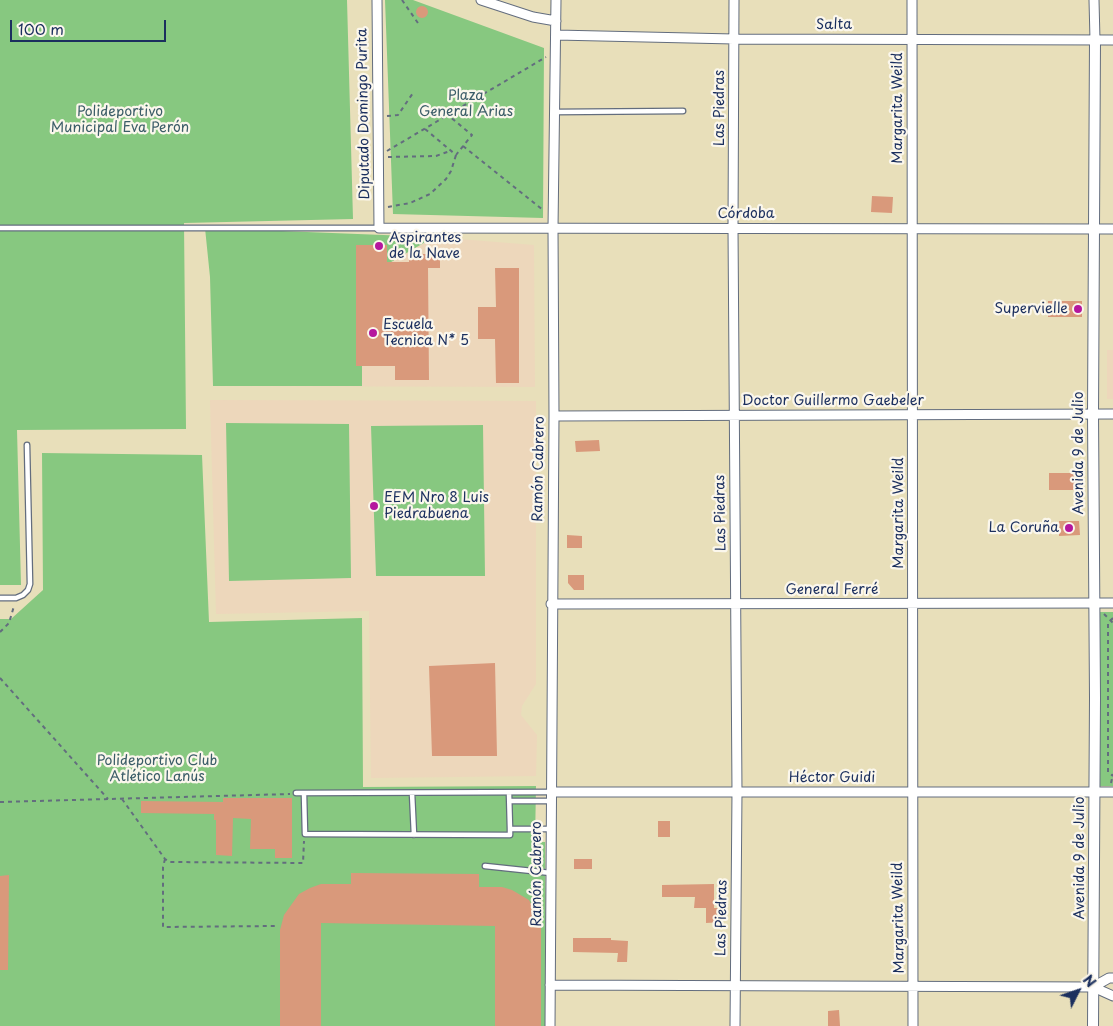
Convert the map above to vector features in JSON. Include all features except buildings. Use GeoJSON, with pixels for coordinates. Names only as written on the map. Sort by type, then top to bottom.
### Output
{"type":"FeatureCollection","features":[{"type":"Feature","properties":{"kind":"street","name":"Diputado Domingo Purita"},"geometry":{"type":"LineString","coordinates":[[377,0],[379,228]]}},
{"type":"Feature","properties":{"kind":"street"},"geometry":{"type":"LineString","coordinates":[[481,0],[533,18],[556,21]]}},
{"type":"Feature","properties":{"kind":"street","name":"Ramón Cabrero"},"geometry":{"type":"LineString","coordinates":[[550,985],[554,416],[553,218],[556,0]]}},
{"type":"Feature","properties":{"kind":"street","name":"Las Piedras"},"geometry":{"type":"LineString","coordinates":[[734,0],[732,228],[737,792],[735,1026]]}},
{"type":"Feature","properties":{"kind":"street","name":"Margarita Weild"},"geometry":{"type":"LineString","coordinates":[[912,0],[913,1026]]}},
{"type":"Feature","properties":{"kind":"street","name":"Avenida 9 de Julio"},"geometry":{"type":"LineString","coordinates":[[1093,1026],[1094,0]]}},
{"type":"Feature","properties":{"kind":"street","name":"Salta"},"geometry":{"type":"LineString","coordinates":[[556,35],[734,39],[1113,40]]}},
{"type":"Feature","properties":{"kind":"street","name":"Córdoba"},"geometry":{"type":"LineString","coordinates":[[379,228],[1113,229]]}},
{"type":"Feature","properties":{"kind":"street","name":"Doctor Guillermo Gaebeler"},"geometry":{"type":"LineString","coordinates":[[554,416],[1113,414]]}},
{"type":"Feature","properties":{"kind":"street","name":"General Ferré"},"geometry":{"type":"LineString","coordinates":[[552,604],[1113,603]]}},
{"type":"Feature","properties":{"kind":"street","name":"Héctor Guidi"},"geometry":{"type":"LineString","coordinates":[[551,797],[737,792],[1113,792]]}},
{"type":"Feature","properties":{"kind":"street"},"geometry":{"type":"LineString","coordinates":[[1093,986],[1108,978],[1113,978]]}},
{"type":"Feature","properties":{"kind":"street"},"geometry":{"type":"LineString","coordinates":[[550,1026],[550,985],[1093,986],[1113,996]]}},
{"type":"Feature","properties":{"kind":"lane"},"geometry":{"type":"LineString","coordinates":[[555,112],[683,111]]}},
{"type":"Feature","properties":{"kind":"lane"},"geometry":{"type":"LineString","coordinates":[[0,228],[379,228]]}},
{"type":"Feature","properties":{"kind":"lane"},"geometry":{"type":"LineString","coordinates":[[0,598],[16,598],[28,590],[30,584],[27,445]]}},
{"type":"Feature","properties":{"kind":"lane"},"geometry":{"type":"LineString","coordinates":[[304,794],[305,834],[510,835],[509,792]]}},
{"type":"Feature","properties":{"kind":"lane"},"geometry":{"type":"LineString","coordinates":[[296,794],[509,792],[551,797]]}},
{"type":"Feature","properties":{"kind":"lane"},"geometry":{"type":"LineString","coordinates":[[412,793],[414,835]]}},
{"type":"Feature","properties":{"kind":"lane"},"geometry":{"type":"LineString","coordinates":[[510,801],[551,797]]}},
{"type":"Feature","properties":{"kind":"lane"},"geometry":{"type":"LineString","coordinates":[[510,829],[551,828]]}},
{"type":"Feature","properties":{"kind":"lane"},"geometry":{"type":"LineString","coordinates":[[485,866],[551,873]]}},
{"type":"Feature","properties":{"kind":"path"},"geometry":{"type":"LineString","coordinates":[[402,0],[420,26]]}},
{"type":"Feature","properties":{"kind":"path"},"geometry":{"type":"LineString","coordinates":[[378,156],[556,52]]}},
{"type":"Feature","properties":{"kind":"path"},"geometry":{"type":"LineString","coordinates":[[378,116],[398,116],[413,93]]}},
{"type":"Feature","properties":{"kind":"path"},"geometry":{"type":"LineString","coordinates":[[379,209],[410,203],[430,194],[446,179],[451,171],[456,154],[472,135],[448,115]]}},
{"type":"Feature","properties":{"kind":"path"},"geometry":{"type":"LineString","coordinates":[[425,129],[456,154]]}},
{"type":"Feature","properties":{"kind":"path"},"geometry":{"type":"LineString","coordinates":[[463,146],[553,218]]}},
{"type":"Feature","properties":{"kind":"path"},"geometry":{"type":"LineString","coordinates":[[378,156],[436,156],[451,150]]}},
{"type":"Feature","properties":{"kind":"path"},"geometry":{"type":"LineString","coordinates":[[0,632],[9,623],[16,598]]}},
{"type":"Feature","properties":{"kind":"path"},"geometry":{"type":"LineString","coordinates":[[1113,618],[1108,623],[1108,772],[1113,776]]}},
{"type":"Feature","properties":{"kind":"path"},"geometry":{"type":"LineString","coordinates":[[0,678],[108,799]]}},
{"type":"Feature","properties":{"kind":"path"},"geometry":{"type":"LineString","coordinates":[[0,802],[296,794]]}},
{"type":"Feature","properties":{"kind":"path"},"geometry":{"type":"LineString","coordinates":[[122,799],[165,859],[170,862],[303,863],[305,834]]}},
{"type":"Feature","properties":{"kind":"path"},"geometry":{"type":"LineString","coordinates":[[165,859],[163,867],[163,927],[275,926]]}},
{"type":"Feature","properties":{"kind":"shaded area","name":"Escuela Tecnica N* 5"},"geometry":{"type":"Polygon","coordinates":[[[434,237],[534,245],[535,387],[213,386],[362,279],[434,237]]]}},
{"type":"Feature","properties":{"kind":"shaded area"},"geometry":{"type":"Polygon","coordinates":[[[1107,350],[1113,350],[1113,399],[1107,399],[1107,350]]]}},
{"type":"Feature","properties":{"kind":"shaded area","name":"EEM Nro 8 Luis Piedrabuena"},"geometry":{"type":"Polygon","coordinates":[[[210,400],[536,401],[536,684],[522,706],[521,715],[537,735],[536,776],[371,778],[369,611],[216,614],[210,400]]]}},
{"type":"Feature","properties":{"kind":"green space","name":"Polideportivo Municipal Eva Perón"},"geometry":{"type":"Polygon","coordinates":[[[0,0],[347,0],[353,219],[184,223],[186,429],[17,430],[21,585],[0,585],[0,0]]]}},
{"type":"Feature","properties":{"kind":"green space","name":"Plaza General Arias"},"geometry":{"type":"Polygon","coordinates":[[[385,0],[413,0],[544,48],[543,218],[393,214],[385,0]]]}},
{"type":"Feature","properties":{"kind":"green space"},"geometry":{"type":"Polygon","coordinates":[[[205,228],[434,237],[362,279],[362,386],[213,386],[210,277],[205,228]]]}},
{"type":"Feature","properties":{"kind":"green space"},"geometry":{"type":"Polygon","coordinates":[[[226,423],[349,424],[351,578],[229,581],[226,423]]]}},
{"type":"Feature","properties":{"kind":"green space"},"geometry":{"type":"Polygon","coordinates":[[[483,425],[485,576],[376,576],[371,426],[483,425]]]}},
{"type":"Feature","properties":{"kind":"green space","name":"Polideportivo Club Atlético Lanús"},"geometry":{"type":"Polygon","coordinates":[[[42,453],[202,455],[209,622],[362,618],[363,787],[536,786],[535,842],[545,842],[546,1026],[0,1026],[0,619],[11,619],[43,590],[42,453]]]}},
{"type":"Feature","properties":{"kind":"green space"},"geometry":{"type":"Polygon","coordinates":[[[1099,612],[1113,612],[1113,786],[1099,786],[1099,612]]]}},
{"type":"Feature","properties":{"kind":"place","name":"Aspirantes de la Nave"},"geometry":{"type":"Point","coordinates":[379,246]}},
{"type":"Feature","properties":{"kind":"place","name":"Supervielle"},"geometry":{"type":"Point","coordinates":[1078,309]}},
{"type":"Feature","properties":{"kind":"place","name":"Escuela Tecnica N* 5"},"geometry":{"type":"Point","coordinates":[373,333]}},
{"type":"Feature","properties":{"kind":"place","name":"EEM Nro 8 Luis Piedrabuena"},"geometry":{"type":"Point","coordinates":[374,506]}},
{"type":"Feature","properties":{"kind":"place","name":"La Coruña"},"geometry":{"type":"Point","coordinates":[1069,528]}}]}
